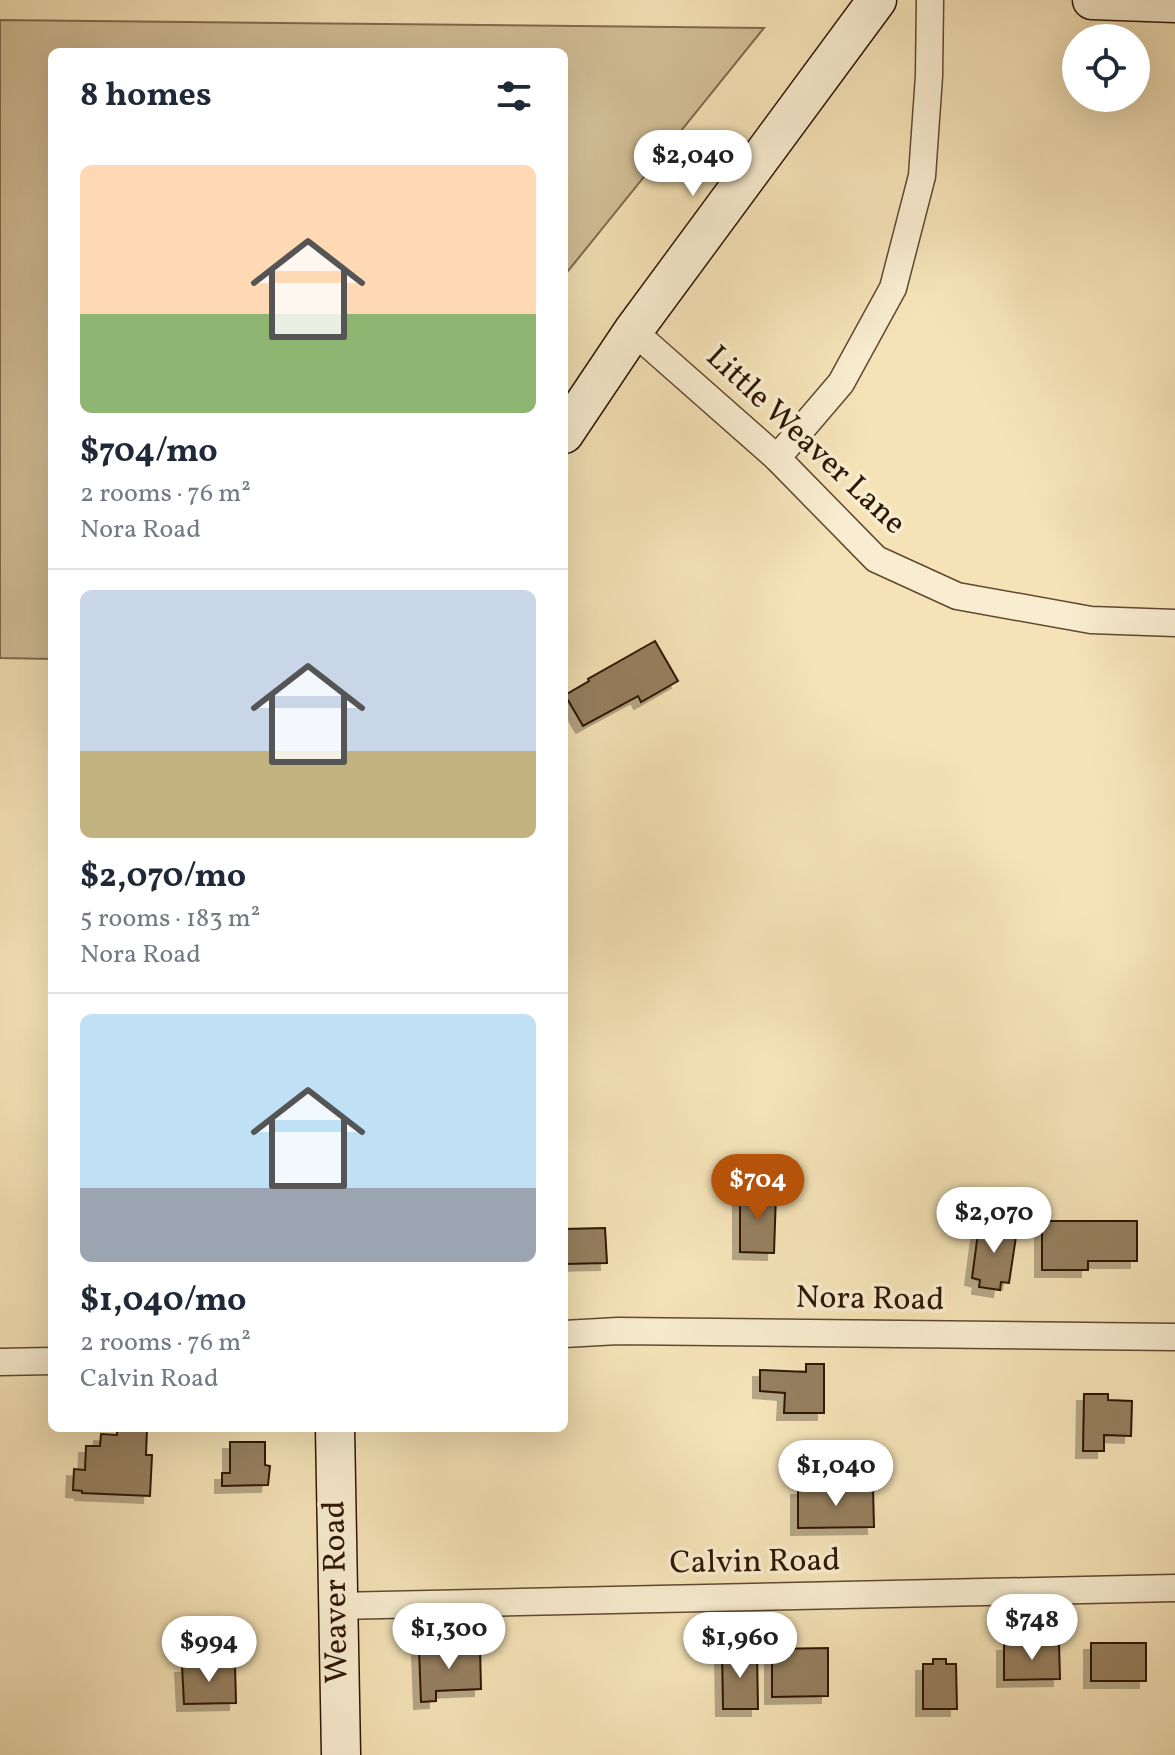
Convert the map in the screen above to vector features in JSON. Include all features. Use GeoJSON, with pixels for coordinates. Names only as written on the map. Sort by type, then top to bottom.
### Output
{"type":"FeatureCollection","features":[{"type":"Feature","properties":{"kind":"main road"},"geometry":{"type":"LineString","coordinates":[[568,428],[633,331],[877,0]]}},
{"type":"Feature","properties":{"kind":"main road"},"geometry":{"type":"LineString","coordinates":[[1092,0],[1175,3]]}},
{"type":"Feature","properties":{"kind":"main road","name":"Weaver Road"},"geometry":{"type":"LineString","coordinates":[[335,1432],[341,1755]]}},
{"type":"Feature","properties":{"kind":"street"},"geometry":{"type":"LineString","coordinates":[[777,458],[841,383],[893,288],[922,176],[929,76],[930,0]]}},
{"type":"Feature","properties":{"kind":"street","name":"Little Weaver Lane"},"geometry":{"type":"LineString","coordinates":[[633,331],[777,458],[876,559],[957,596],[1091,620],[1175,623]]}},
{"type":"Feature","properties":{"kind":"street","name":"Nora Road"},"geometry":{"type":"LineString","coordinates":[[568,1334],[618,1331],[1175,1337]]}},
{"type":"Feature","properties":{"kind":"street"},"geometry":{"type":"LineString","coordinates":[[0,1362],[48,1361]]}},
{"type":"Feature","properties":{"kind":"street","name":"Calvin Road"},"geometry":{"type":"LineString","coordinates":[[336,1606],[1175,1588]]}},
{"type":"Feature","properties":{"kind":"shaded area"},"geometry":{"type":"Polygon","coordinates":[[[0,20],[764,28],[568,271],[568,48],[48,48],[48,659],[0,658],[0,20]]]}},
{"type":"Feature","properties":{"kind":"building"},"geometry":{"type":"Polygon","coordinates":[[[655,641],[678,681],[641,702],[638,696],[583,726],[568,700],[568,693],[655,641]]]}},
{"type":"Feature","properties":{"kind":"building"},"geometry":{"type":"Polygon","coordinates":[[[751,1189],[776,1194],[774,1253],[740,1252],[740,1193],[751,1193],[751,1189]]]}},
{"type":"Feature","properties":{"kind":"building"},"geometry":{"type":"Polygon","coordinates":[[[980,1218],[995,1220],[994,1226],[1017,1230],[1009,1283],[1001,1282],[1000,1290],[979,1287],[980,1280],[972,1278],[980,1218]]]}},
{"type":"Feature","properties":{"kind":"building"},"geometry":{"type":"Polygon","coordinates":[[[1042,1221],[1137,1221],[1137,1261],[1088,1261],[1088,1270],[1042,1270],[1042,1221]]]}},
{"type":"Feature","properties":{"kind":"building"},"geometry":{"type":"Polygon","coordinates":[[[605,1228],[607,1263],[568,1264],[568,1229],[605,1228]]]}},
{"type":"Feature","properties":{"kind":"building"},"geometry":{"type":"Polygon","coordinates":[[[806,1364],[824,1364],[824,1413],[784,1413],[785,1393],[760,1391],[760,1370],[806,1372],[806,1364]]]}},
{"type":"Feature","properties":{"kind":"building"},"geometry":{"type":"Polygon","coordinates":[[[1084,1394],[1108,1394],[1108,1400],[1132,1401],[1131,1436],[1104,1435],[1104,1451],[1083,1451],[1084,1394]]]}},
{"type":"Feature","properties":{"kind":"building"},"geometry":{"type":"Polygon","coordinates":[[[117,1432],[147,1432],[146,1455],[152,1455],[150,1496],[73,1490],[74,1469],[85,1470],[86,1446],[100,1446],[101,1434],[117,1435],[117,1432]]]}},
{"type":"Feature","properties":{"kind":"building"},"geometry":{"type":"Polygon","coordinates":[[[230,1442],[265,1442],[265,1465],[270,1466],[268,1485],[222,1486],[222,1473],[230,1473],[230,1442]]]}},
{"type":"Feature","properties":{"kind":"building"},"geometry":{"type":"Polygon","coordinates":[[[873,1487],[874,1527],[798,1528],[798,1488],[873,1487]]]}},
{"type":"Feature","properties":{"kind":"building"},"geometry":{"type":"Polygon","coordinates":[[[1059,1643],[1060,1679],[1004,1680],[1004,1644],[1059,1643]]]}},
{"type":"Feature","properties":{"kind":"building"},"geometry":{"type":"Polygon","coordinates":[[[1091,1643],[1146,1643],[1146,1681],[1091,1681],[1091,1643]]]}},
{"type":"Feature","properties":{"kind":"building"},"geometry":{"type":"Polygon","coordinates":[[[480,1647],[481,1689],[436,1691],[436,1701],[421,1702],[419,1649],[480,1647]]]}},
{"type":"Feature","properties":{"kind":"building"},"geometry":{"type":"Polygon","coordinates":[[[828,1648],[828,1696],[772,1697],[772,1649],[828,1648]]]}},
{"type":"Feature","properties":{"kind":"building"},"geometry":{"type":"Polygon","coordinates":[[[722,1650],[757,1650],[758,1709],[723,1709],[722,1650]]]}},
{"type":"Feature","properties":{"kind":"building"},"geometry":{"type":"Polygon","coordinates":[[[933,1659],[946,1659],[946,1664],[956,1664],[957,1709],[923,1709],[923,1664],[933,1664],[933,1659]]]}},
{"type":"Feature","properties":{"kind":"building"},"geometry":{"type":"Polygon","coordinates":[[[235,1665],[236,1703],[184,1704],[182,1666],[235,1665]]]}}]}
